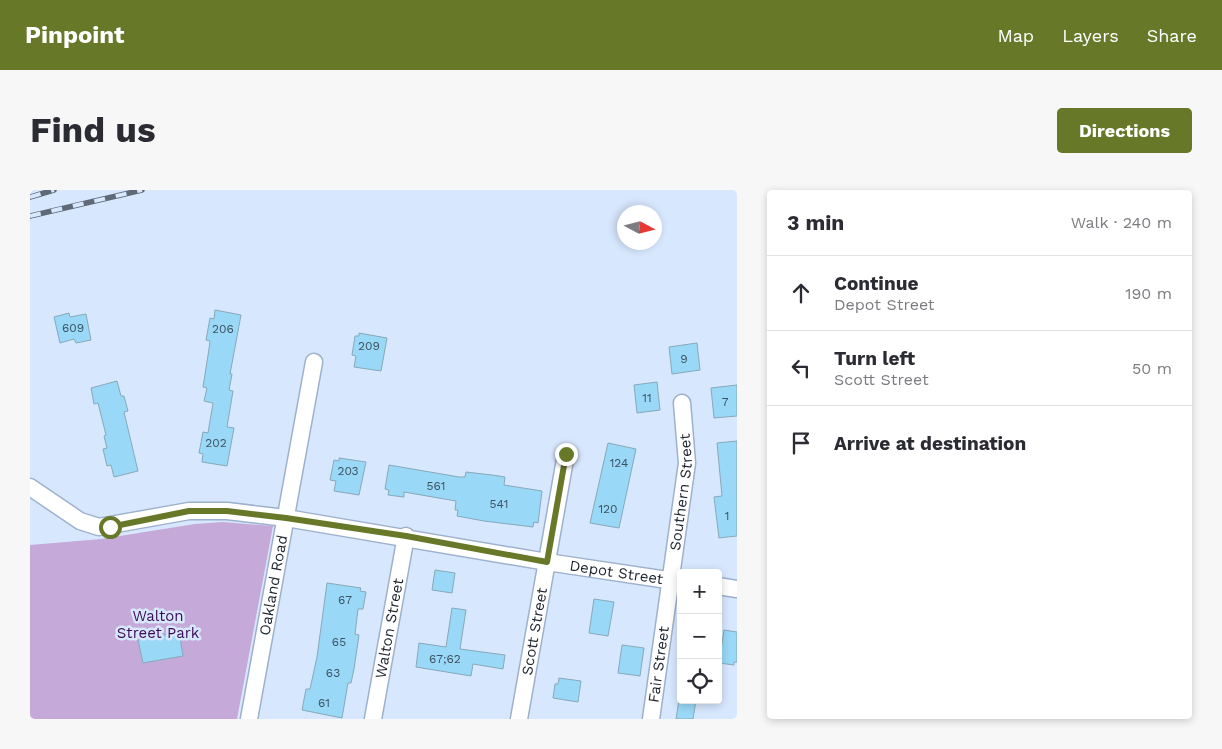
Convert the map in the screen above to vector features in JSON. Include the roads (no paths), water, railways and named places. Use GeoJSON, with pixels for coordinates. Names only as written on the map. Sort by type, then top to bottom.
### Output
{"type":"FeatureCollection","features":[{"type":"Feature","properties":{"kind":"street","name":"Oakland Road"},"geometry":{"type":"LineString","coordinates":[[250,719],[314,362]]}},
{"type":"Feature","properties":{"kind":"street","name":"Southern Street"},"geometry":{"type":"LineString","coordinates":[[676,581],[687,463],[682,403]]}},
{"type":"Feature","properties":{"kind":"street","name":"Scott Street"},"geometry":{"type":"LineString","coordinates":[[519,719],[566,454]]}},
{"type":"Feature","properties":{"kind":"street","name":"Depot Street"},"geometry":{"type":"LineString","coordinates":[[30,486],[80,521],[99,527],[189,511],[227,511],[406,536],[547,562],[676,581]]}},
{"type":"Feature","properties":{"kind":"street","name":"Walton Street"},"geometry":{"type":"LineString","coordinates":[[374,719],[406,536]]}},
{"type":"Feature","properties":{"kind":"street","name":"Fair Street"},"geometry":{"type":"LineString","coordinates":[[651,719],[676,581]]}},
{"type":"Feature","properties":{"kind":"street"},"geometry":{"type":"LineString","coordinates":[[722,587],[737,589]]}},
{"type":"Feature","properties":{"kind":"railway"},"geometry":{"type":"LineString","coordinates":[[30,197],[54,190]]}},
{"type":"Feature","properties":{"kind":"railway"},"geometry":{"type":"LineString","coordinates":[[30,216],[142,190]]}},
{"type":"Feature","properties":{"kind":"park label","name":"Walton Street Park"},"geometry":{"type":"Point","coordinates":[158,624]}}]}
